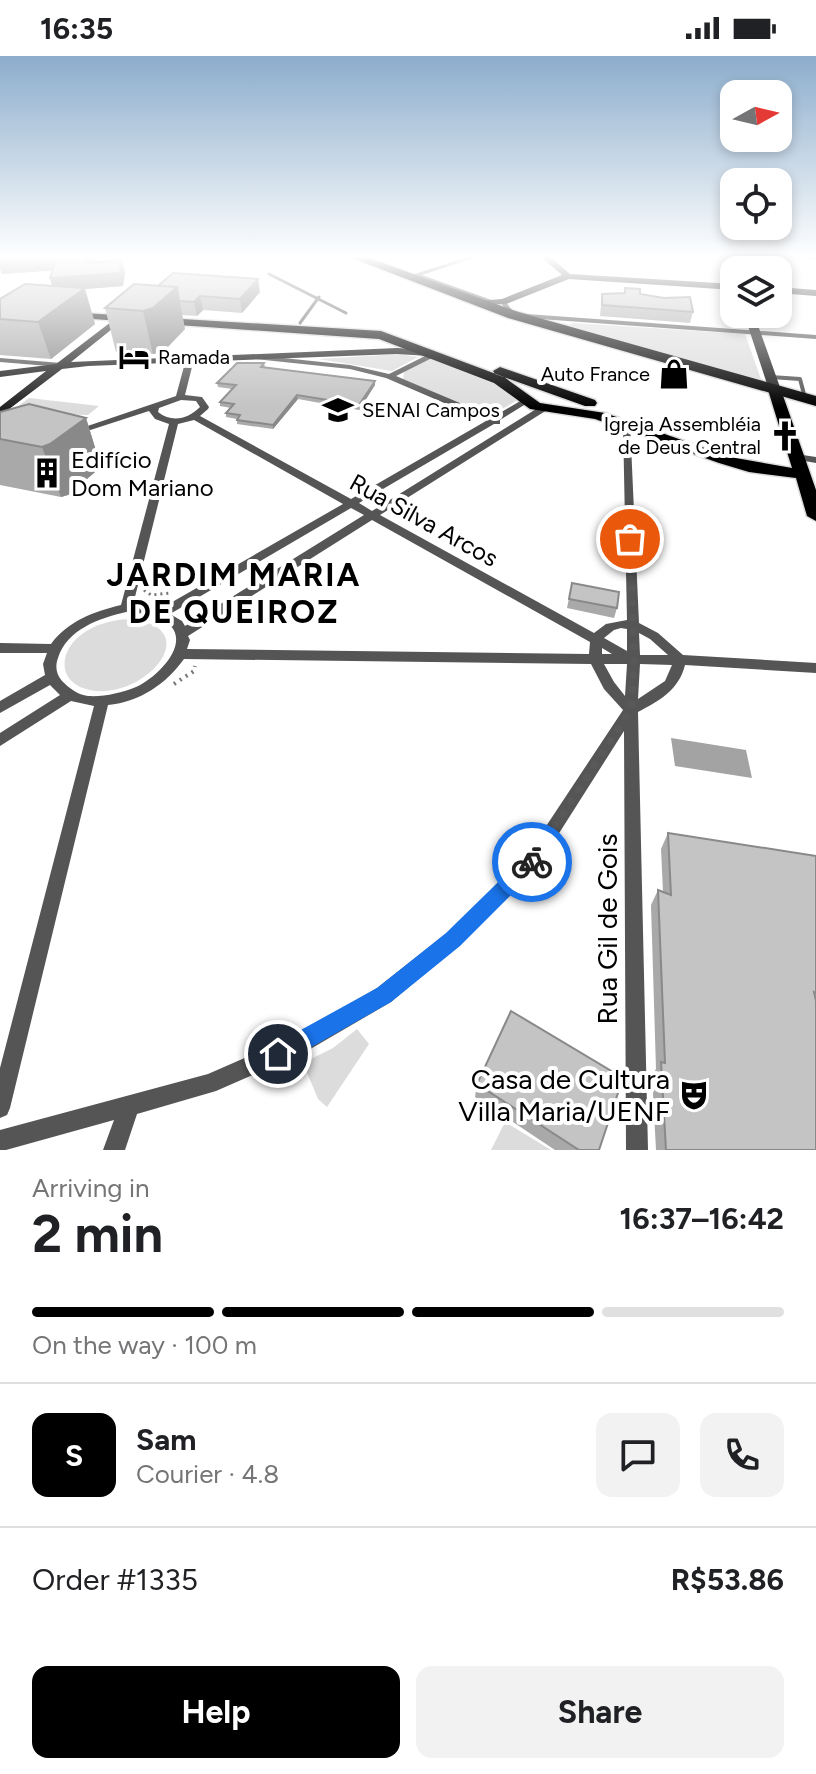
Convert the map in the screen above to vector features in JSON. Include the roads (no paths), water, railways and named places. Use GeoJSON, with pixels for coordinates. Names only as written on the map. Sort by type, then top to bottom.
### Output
{"type":"FeatureCollection","features":[{"type":"Feature","properties":{"kind":"highway"},"geometry":{"type":"LineString","coordinates":[[503,306],[773,384],[810,399]]}},
{"type":"Feature","properties":{"kind":"main road"},"geometry":{"type":"LineString","coordinates":[[57,310],[381,335],[499,380],[513,387],[525,402],[544,408],[584,411],[765,472],[799,467]]}},
{"type":"Feature","properties":{"kind":"main road"},"geometry":{"type":"LineString","coordinates":[[0,413],[125,315],[300,323],[394,332],[774,465],[799,467]]}},
{"type":"Feature","properties":{"kind":"main road"},"geometry":{"type":"LineString","coordinates":[[335,332],[338,328],[363,328]]}},
{"type":"Feature","properties":{"kind":"main road"},"geometry":{"type":"LineString","coordinates":[[754,328],[816,516]]}},
{"type":"Feature","properties":{"kind":"main road"},"geometry":{"type":"LineString","coordinates":[[0,374],[61,365],[190,359],[397,351],[431,354]]}},
{"type":"Feature","properties":{"kind":"main road"},"geometry":{"type":"LineString","coordinates":[[544,408],[554,399],[551,389]]}},
{"type":"Feature","properties":{"kind":"street"},"geometry":{"type":"LineString","coordinates":[[499,306],[518,314],[562,324],[816,337]]}},
{"type":"Feature","properties":{"kind":"street"},"geometry":{"type":"LineString","coordinates":[[390,376],[431,354]]}},
{"type":"Feature","properties":{"kind":"street"},"geometry":{"type":"LineString","coordinates":[[255,357],[350,367],[390,376],[512,428]]}},
{"type":"Feature","properties":{"kind":"street"},"geometry":{"type":"LineString","coordinates":[[180,397],[190,359]]}},
{"type":"Feature","properties":{"kind":"street"},"geometry":{"type":"LineString","coordinates":[[0,360],[61,365]]}},
{"type":"Feature","properties":{"kind":"street"},"geometry":{"type":"LineString","coordinates":[[60,438],[180,397],[199,399],[204,403],[202,413],[174,421],[156,417],[153,412],[156,406]]}},
{"type":"Feature","properties":{"kind":"street"},"geometry":{"type":"LineString","coordinates":[[163,613],[525,402]]}},
{"type":"Feature","properties":{"kind":"street"},"geometry":{"type":"LineString","coordinates":[[183,633],[544,408]]}},
{"type":"Feature","properties":{"kind":"street","name":"Rua Silva Arcos"},"geometry":{"type":"LineString","coordinates":[[195,417],[634,661]]}},
{"type":"Feature","properties":{"kind":"street"},"geometry":{"type":"LineString","coordinates":[[126,608],[174,421]]}},
{"type":"Feature","properties":{"kind":"street","name":"Rua Gil de Gois"},"geometry":{"type":"LineString","coordinates":[[627,424],[634,661],[631,709],[637,1150]]}},
{"type":"Feature","properties":{"kind":"street"},"geometry":{"type":"LineString","coordinates":[[427,459],[448,468]]}},
{"type":"Feature","properties":{"kind":"street"},"geometry":{"type":"LineString","coordinates":[[799,467],[816,460]]}},
{"type":"Feature","properties":{"kind":"street"},"geometry":{"type":"LineString","coordinates":[[269,552],[289,566]]}},
{"type":"Feature","properties":{"kind":"street"},"geometry":{"type":"LineString","coordinates":[[126,608],[163,613],[172,618],[183,633],[182,654],[171,671],[152,686],[128,697],[102,701],[69,696],[51,678],[49,664],[54,649],[66,634],[84,621],[126,608]]}},
{"type":"Feature","properties":{"kind":"street"},"geometry":{"type":"LineString","coordinates":[[0,1141],[209,1084],[287,1050],[384,995],[453,939],[529,866],[631,709],[666,688],[679,670],[679,660],[658,637],[633,625],[612,628],[601,634],[597,641],[596,660],[612,694],[631,709]]}},
{"type":"Feature","properties":{"kind":"street"},"geometry":{"type":"LineString","coordinates":[[0,648],[54,649]]}},
{"type":"Feature","properties":{"kind":"street"},"geometry":{"type":"LineString","coordinates":[[182,654],[679,660],[816,668]]}},
{"type":"Feature","properties":{"kind":"street"},"geometry":{"type":"LineString","coordinates":[[0,708],[51,678]]}},
{"type":"Feature","properties":{"kind":"street"},"geometry":{"type":"LineString","coordinates":[[0,740],[69,696]]}},
{"type":"Feature","properties":{"kind":"street"},"geometry":{"type":"LineString","coordinates":[[0,1108],[102,701]]}},
{"type":"Feature","properties":{"kind":"street"},"geometry":{"type":"LineString","coordinates":[[606,744],[633,756]]}},
{"type":"Feature","properties":{"kind":"street"},"geometry":{"type":"LineString","coordinates":[[114,1150],[129,1108]]}},
{"type":"Feature","properties":{"kind":"lane"},"geometry":{"type":"LineString","coordinates":[[300,323],[312,306]]}},
{"type":"Feature","properties":{"kind":"lane"},"geometry":{"type":"LineString","coordinates":[[334,306],[346,313]]}},
{"type":"Feature","properties":{"kind":"place","name":"Ramada"},"geometry":{"type":"Point","coordinates":[134,357]}},
{"type":"Feature","properties":{"kind":"place","name":"Auto France"},"geometry":{"type":"Point","coordinates":[674,374]}},
{"type":"Feature","properties":{"kind":"place","name":"SENAI Campos"},"geometry":{"type":"Point","coordinates":[338,410]}},
{"type":"Feature","properties":{"kind":"place","name":"Igreja Assembléia de Deus Central"},"geometry":{"type":"Point","coordinates":[785,436]}},
{"type":"Feature","properties":{"kind":"place","name":"Edifício Dom Mariano"},"geometry":{"type":"Point","coordinates":[47,473]}},
{"type":"Feature","properties":{"kind":"place","name":"Casa de Cultura Villa Maria/UENF"},"geometry":{"type":"Point","coordinates":[694,1095]}},
{"type":"Feature","properties":{"kind":"district","name":"JARDIM MARIA DE QUEIROZ"},"geometry":{"type":"Point","coordinates":[234,594]}}]}
